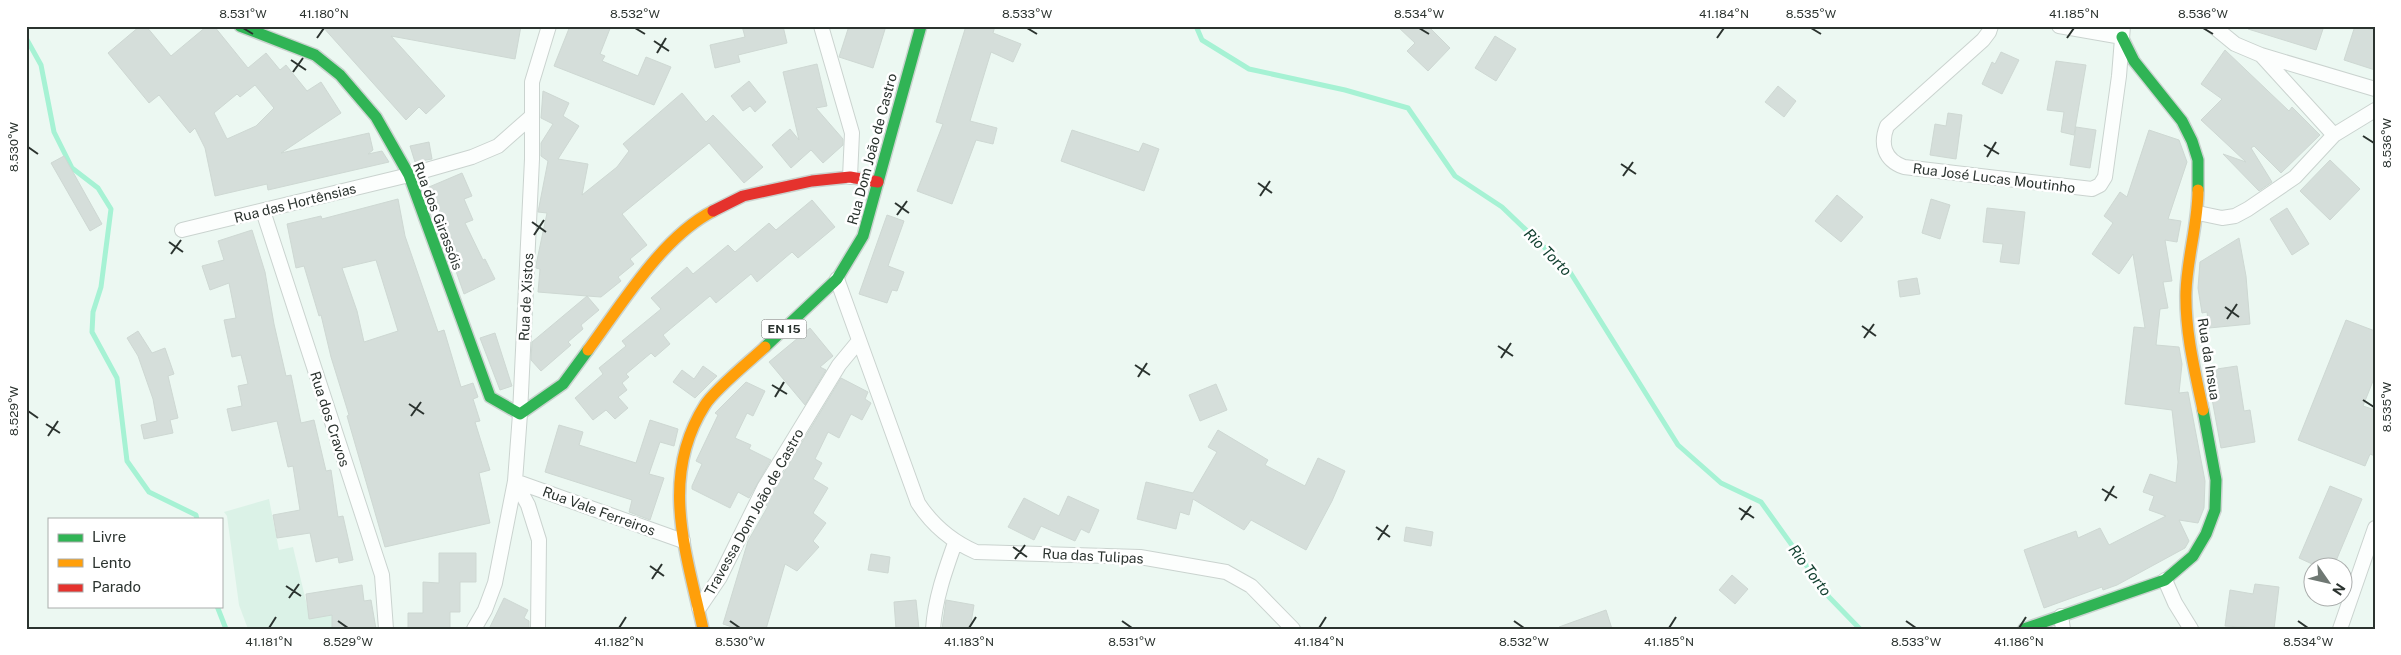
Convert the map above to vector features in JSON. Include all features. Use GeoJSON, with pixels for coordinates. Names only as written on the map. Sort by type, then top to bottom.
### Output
{"type":"FeatureCollection","features":[{"type":"Feature","properties":{"kind":"street","name":"Rua dos Girassóis"},"geometry":{"type":"LineString","coordinates":[[240,26],[315,56],[340,76],[376,117],[409,175],[490,397],[520,414]]}},
{"type":"Feature","properties":{"kind":"street","name":"Rua de Xistos"},"geometry":{"type":"LineString","coordinates":[[474,629],[485,610],[495,583],[515,480],[520,414],[532,82],[549,26]]}},
{"type":"Feature","properties":{"kind":"street"},"geometry":{"type":"LineString","coordinates":[[820,26],[852,133],[850,177]]}},
{"type":"Feature","properties":{"kind":"street","name":"Rua Dom João de Castro"},"geometry":{"type":"LineString","coordinates":[[703,629],[682,541],[679,472],[690,431],[706,403],[837,279],[863,236],[921,26]]}},
{"type":"Feature","properties":{"kind":"street","name":"Rua José Lucas Moutinho"},"geometry":{"type":"LineString","coordinates":[[1991,26],[1983,40],[1887,126],[1883,136],[1883,148],[1894,163],[1904,167],[2092,189],[2100,185],[2106,168],[2123,32]]}},
{"type":"Feature","properties":{"kind":"street"},"geometry":{"type":"LineString","coordinates":[[2059,26],[2123,32]]}},
{"type":"Feature","properties":{"kind":"street"},"geometry":{"type":"LineString","coordinates":[[2213,26],[2235,44],[2261,55],[2375,89]]}},
{"type":"Feature","properties":{"kind":"street","name":"Rua da Insua"},"geometry":{"type":"LineString","coordinates":[[2024,629],[2062,622],[2165,580],[2193,556],[2206,534],[2216,510],[2216,480],[2188,333],[2186,294],[2189,252],[2198,213],[2198,160],[2192,141],[2182,121],[2134,60],[2123,32]]}},
{"type":"Feature","properties":{"kind":"street"},"geometry":{"type":"LineString","coordinates":[[2261,55],[2334,135]]}},
{"type":"Feature","properties":{"kind":"street"},"geometry":{"type":"LineString","coordinates":[[2198,213],[2222,218],[2235,216],[2248,209],[2296,177],[2334,135],[2375,110]]}},
{"type":"Feature","properties":{"kind":"street","name":"Rua das Hortênsias"},"geometry":{"type":"LineString","coordinates":[[182,230],[409,175],[472,157],[498,146],[532,116]]}},
{"type":"Feature","properties":{"kind":"street"},"geometry":{"type":"LineString","coordinates":[[520,414],[563,384],[663,250],[697,218],[743,196],[812,181],[850,177],[878,182]]}},
{"type":"Feature","properties":{"kind":"street","name":"Rua dos Cravos"},"geometry":{"type":"LineString","coordinates":[[263,211],[382,575],[386,629]]}},
{"type":"Feature","properties":{"kind":"street","name":"Rua das Tulipas"},"geometry":{"type":"LineString","coordinates":[[837,279],[858,342],[918,503],[928,518],[956,543],[976,552],[1140,558],[1226,572],[1251,586],[1293,629]]}},
{"type":"Feature","properties":{"kind":"street","name":"Travessa Dom João de Castro"},"geometry":{"type":"LineString","coordinates":[[699,608],[720,577],[764,488],[839,364],[858,342]]}},
{"type":"Feature","properties":{"kind":"street"},"geometry":{"type":"LineString","coordinates":[[515,480],[528,505],[539,540],[538,629]]}},
{"type":"Feature","properties":{"kind":"street","name":"Rua Vale Ferreiros"},"geometry":{"type":"LineString","coordinates":[[515,480],[682,541]]}},
{"type":"Feature","properties":{"kind":"street"},"geometry":{"type":"LineString","coordinates":[[2340,629],[2375,528]]}},
{"type":"Feature","properties":{"kind":"street"},"geometry":{"type":"LineString","coordinates":[[933,629],[936,603],[956,543]]}},
{"type":"Feature","properties":{"kind":"street"},"geometry":{"type":"LineString","coordinates":[[2165,580],[2174,603],[2191,629]]}},
{"type":"Feature","properties":{"kind":"shaded area"},"geometry":{"type":"Polygon","coordinates":[[[269,499],[279,550],[293,547],[310,618],[372,609],[373,621],[320,629],[248,629],[239,605],[227,516],[224,512],[269,499]]]}},
{"type":"Feature","properties":{"kind":"building"},"geometry":{"type":"Polygon","coordinates":[[[140,26],[146,26],[171,56],[207,26],[214,26],[248,68],[266,53],[280,70],[286,65],[307,91],[321,82],[341,113],[281,153],[369,133],[373,150],[368,154],[382,151],[389,162],[268,190],[267,184],[215,196],[205,148],[195,128],[190,133],[159,95],[149,103],[108,53],[140,26]],[[255,85],[240,97],[237,94],[214,113],[227,139],[256,126],[274,108],[255,85]]]}},
{"type":"Feature","properties":{"kind":"building"},"geometry":{"type":"Polygon","coordinates":[[[322,26],[521,26],[515,59],[391,36],[445,96],[426,114],[419,107],[406,120],[322,26]]]}},
{"type":"Feature","properties":{"kind":"building"},"geometry":{"type":"Polygon","coordinates":[[[570,26],[611,26],[600,54],[605,56],[602,61],[638,76],[646,57],[671,67],[654,105],[554,66],[570,26]]]}},
{"type":"Feature","properties":{"kind":"building"},"geometry":{"type":"Polygon","coordinates":[[[742,26],[783,26],[787,43],[738,55],[740,62],[715,68],[710,45],[745,37],[742,26]]]}},
{"type":"Feature","properties":{"kind":"building"},"geometry":{"type":"Polygon","coordinates":[[[849,26],[886,26],[873,68],[839,57],[849,26]]]}},
{"type":"Feature","properties":{"kind":"building"},"geometry":{"type":"Polygon","coordinates":[[[966,26],[995,26],[993,33],[1021,44],[1013,62],[991,52],[970,121],[997,128],[993,144],[976,140],[952,204],[917,191],[943,124],[936,122],[966,26]]]}},
{"type":"Feature","properties":{"kind":"building"},"geometry":{"type":"Polygon","coordinates":[[[1397,26],[1428,26],[1450,48],[1428,71],[1407,51],[1415,43],[1397,26]]]}},
{"type":"Feature","properties":{"kind":"building"},"geometry":{"type":"Polygon","coordinates":[[[2249,26],[2324,26],[2316,50],[2248,29],[2249,26]]]}},
{"type":"Feature","properties":{"kind":"building"},"geometry":{"type":"Polygon","coordinates":[[[2355,26],[2375,30],[2375,70],[2344,60],[2355,26]]]}},
{"type":"Feature","properties":{"kind":"building"},"geometry":{"type":"Polygon","coordinates":[[[1495,36],[1516,49],[1496,81],[1475,68],[1495,36]]]}},
{"type":"Feature","properties":{"kind":"building"},"geometry":{"type":"Polygon","coordinates":[[[2225,50],[2289,111],[2292,107],[2320,135],[2281,173],[2254,146],[2251,148],[2272,182],[2259,191],[2223,154],[2246,162],[2201,120],[2222,99],[2201,84],[2225,50]]]}},
{"type":"Feature","properties":{"kind":"building"},"geometry":{"type":"Polygon","coordinates":[[[2001,52],[2019,60],[2002,94],[1982,84],[1992,62],[1995,64],[2001,52]]]}},
{"type":"Feature","properties":{"kind":"building"},"geometry":{"type":"Polygon","coordinates":[[[2056,61],[2086,65],[2074,135],[2061,132],[2064,112],[2047,110],[2056,61]]]}},
{"type":"Feature","properties":{"kind":"building"},"geometry":{"type":"Polygon","coordinates":[[[817,64],[827,106],[816,108],[843,139],[843,145],[823,163],[811,150],[791,168],[772,145],[790,129],[799,140],[783,72],[817,64]]]}},
{"type":"Feature","properties":{"kind":"building"},"geometry":{"type":"Polygon","coordinates":[[[749,81],[766,102],[755,112],[750,106],[743,111],[731,96],[749,81]]]}},
{"type":"Feature","properties":{"kind":"building"},"geometry":{"type":"Polygon","coordinates":[[[1778,86],[1796,101],[1784,117],[1765,102],[1778,86]]]}},
{"type":"Feature","properties":{"kind":"building"},"geometry":{"type":"Polygon","coordinates":[[[543,91],[569,103],[563,116],[579,126],[558,159],[588,164],[582,195],[617,167],[629,151],[623,144],[682,93],[706,122],[713,115],[763,167],[744,183],[709,143],[622,214],[647,245],[630,259],[634,264],[618,277],[621,281],[601,297],[538,292],[540,269],[536,268],[536,265],[547,213],[538,212],[548,161],[541,156],[541,143],[553,124],[541,118],[543,91]]]}},
{"type":"Feature","properties":{"kind":"building"},"geometry":{"type":"Polygon","coordinates":[[[1948,113],[1962,115],[1956,159],[1930,155],[1935,124],[1946,126],[1948,113]]]}},
{"type":"Feature","properties":{"kind":"building"},"geometry":{"type":"Polygon","coordinates":[[[2076,127],[2096,130],[2090,168],[2070,165],[2076,127]]]}},
{"type":"Feature","properties":{"kind":"building"},"geometry":{"type":"Polygon","coordinates":[[[1072,130],[1139,152],[1143,143],[1159,149],[1144,191],[1061,161],[1072,130]]]}},
{"type":"Feature","properties":{"kind":"building"},"geometry":{"type":"Polygon","coordinates":[[[2149,130],[2179,140],[2187,162],[2168,219],[2181,221],[2177,242],[2165,240],[2172,281],[2163,282],[2168,308],[2160,309],[2156,345],[2179,347],[2182,364],[2179,393],[2188,392],[2205,481],[2204,508],[2198,523],[2179,520],[2189,541],[2185,548],[2117,585],[2103,590],[2102,587],[2044,608],[2024,550],[2076,531],[2078,538],[2100,528],[2109,545],[2166,516],[2149,510],[2154,496],[2143,492],[2150,474],[2176,483],[2178,462],[2172,410],[2125,404],[2134,327],[2145,328],[2133,254],[2119,274],[2092,254],[2113,223],[2104,216],[2120,192],[2127,197],[2149,130]]]}},
{"type":"Feature","properties":{"kind":"building"},"geometry":{"type":"Polygon","coordinates":[[[429,142],[432,159],[415,162],[410,146],[429,142]]]}},
{"type":"Feature","properties":{"kind":"building"},"geometry":{"type":"Polygon","coordinates":[[[64,156],[102,224],[90,231],[51,163],[64,156]]]}},
{"type":"Feature","properties":{"kind":"building"},"geometry":{"type":"Polygon","coordinates":[[[2330,160],[2360,189],[2330,220],[2300,191],[2330,160]]]}},
{"type":"Feature","properties":{"kind":"building"},"geometry":{"type":"Polygon","coordinates":[[[462,173],[472,196],[464,199],[473,220],[465,223],[483,260],[485,259],[495,279],[464,294],[450,254],[457,251],[429,187],[462,173]]]}},
{"type":"Feature","properties":{"kind":"building"},"geometry":{"type":"Polygon","coordinates":[[[1837,195],[1863,217],[1841,242],[1815,221],[1837,195]]]}},
{"type":"Feature","properties":{"kind":"building"},"geometry":{"type":"Polygon","coordinates":[[[398,199],[405,236],[438,332],[444,330],[461,387],[473,383],[478,397],[473,399],[480,421],[475,422],[490,470],[479,473],[490,523],[385,547],[347,416],[349,415],[331,357],[321,315],[319,316],[304,266],[296,268],[287,224],[321,216],[322,219],[398,199]],[[376,260],[342,268],[357,311],[364,342],[398,331],[376,260]]]}},
{"type":"Feature","properties":{"kind":"building"},"geometry":{"type":"Polygon","coordinates":[[[1931,199],[1950,205],[1940,239],[1922,233],[1931,199]]]}},
{"type":"Feature","properties":{"kind":"building"},"geometry":{"type":"Polygon","coordinates":[[[812,200],[835,227],[798,258],[792,252],[757,282],[751,274],[716,303],[710,296],[663,335],[670,344],[655,357],[651,353],[626,374],[629,377],[622,383],[627,390],[618,397],[628,408],[615,419],[606,410],[593,420],[575,398],[603,374],[599,368],[626,346],[622,341],[661,309],[651,298],[687,267],[693,274],[728,245],[735,252],[769,223],[776,230],[812,200]]]}},
{"type":"Feature","properties":{"kind":"building"},"geometry":{"type":"Polygon","coordinates":[[[1987,208],[2025,212],[2019,264],[2000,262],[2003,244],[1983,242],[1987,208]]]}},
{"type":"Feature","properties":{"kind":"building"},"geometry":{"type":"Polygon","coordinates":[[[2287,208],[2309,244],[2292,255],[2270,219],[2287,208]]]}},
{"type":"Feature","properties":{"kind":"building"},"geometry":{"type":"Polygon","coordinates":[[[887,215],[904,221],[888,266],[904,272],[897,291],[892,290],[887,303],[859,294],[887,215]]]}},
{"type":"Feature","properties":{"kind":"building"},"geometry":{"type":"Polygon","coordinates":[[[252,230],[265,272],[286,376],[291,375],[301,423],[314,420],[326,471],[331,470],[338,517],[343,516],[353,560],[339,563],[338,557],[316,562],[310,533],[277,538],[273,515],[300,510],[293,466],[288,467],[277,421],[232,431],[227,409],[242,406],[238,386],[248,384],[241,355],[232,357],[224,320],[236,318],[229,283],[210,290],[202,266],[224,260],[218,241],[252,230]]]}},
{"type":"Feature","properties":{"kind":"building"},"geometry":{"type":"Polygon","coordinates":[[[2239,238],[2246,276],[2250,324],[2209,328],[2207,312],[2202,313],[2198,288],[2200,262],[2239,238]]]}},
{"type":"Feature","properties":{"kind":"building"},"geometry":{"type":"Polygon","coordinates":[[[1917,278],[1920,294],[1900,297],[1898,281],[1917,278]]]}},
{"type":"Feature","properties":{"kind":"building"},"geometry":{"type":"Polygon","coordinates":[[[587,296],[599,310],[581,325],[583,329],[568,342],[571,345],[541,371],[531,360],[532,342],[587,296]]]}},
{"type":"Feature","properties":{"kind":"building"},"geometry":{"type":"Polygon","coordinates":[[[2346,320],[2375,331],[2375,376],[2363,406],[2375,410],[2375,456],[2370,454],[2365,466],[2298,440],[2346,320]]]}},
{"type":"Feature","properties":{"kind":"building"},"geometry":{"type":"Polygon","coordinates":[[[810,328],[833,356],[820,367],[826,370],[805,405],[769,362],[810,328]]]}},
{"type":"Feature","properties":{"kind":"building"},"geometry":{"type":"Polygon","coordinates":[[[138,331],[152,353],[165,348],[174,374],[168,376],[178,418],[170,420],[173,433],[144,439],[141,425],[157,421],[153,399],[138,356],[127,338],[138,331]]]}},
{"type":"Feature","properties":{"kind":"building"},"geometry":{"type":"Polygon","coordinates":[[[495,333],[512,386],[500,390],[480,338],[495,333]]]}},
{"type":"Feature","properties":{"kind":"building"},"geometry":{"type":"Polygon","coordinates":[[[703,366],[717,376],[695,398],[673,382],[682,370],[694,379],[703,366]]]}},
{"type":"Feature","properties":{"kind":"building"},"geometry":{"type":"Polygon","coordinates":[[[2237,366],[2244,411],[2250,410],[2255,442],[2221,448],[2210,388],[2213,388],[2210,370],[2237,366]]]}},
{"type":"Feature","properties":{"kind":"building"},"geometry":{"type":"Polygon","coordinates":[[[841,378],[868,392],[865,399],[871,403],[862,420],[851,414],[839,438],[828,432],[815,459],[822,463],[813,479],[828,488],[813,513],[826,523],[813,541],[819,547],[797,571],[785,564],[766,629],[738,629],[723,624],[748,541],[768,506],[765,505],[841,378]]]}},
{"type":"Feature","properties":{"kind":"building"},"geometry":{"type":"Polygon","coordinates":[[[746,382],[765,391],[753,416],[747,413],[735,438],[751,445],[749,449],[771,460],[749,498],[738,492],[730,508],[692,489],[692,486],[702,464],[696,461],[718,415],[715,413],[746,382]]]}},
{"type":"Feature","properties":{"kind":"building"},"geometry":{"type":"Polygon","coordinates":[[[1216,384],[1227,410],[1200,421],[1189,395],[1216,384]]]}},
{"type":"Feature","properties":{"kind":"building"},"geometry":{"type":"Polygon","coordinates":[[[650,420],[678,429],[674,446],[660,442],[649,474],[664,478],[650,520],[629,512],[632,500],[545,472],[559,425],[583,432],[579,445],[636,463],[650,420]]]}},
{"type":"Feature","properties":{"kind":"building"},"geometry":{"type":"Polygon","coordinates":[[[1218,430],[1268,460],[1265,465],[1305,486],[1318,458],[1345,471],[1332,501],[1306,550],[1251,520],[1244,530],[1193,499],[1189,515],[1180,512],[1176,529],[1137,519],[1146,482],[1193,493],[1217,452],[1208,447],[1218,430]]]}},
{"type":"Feature","properties":{"kind":"building"},"geometry":{"type":"Polygon","coordinates":[[[2330,486],[2362,499],[2337,558],[2304,558],[2304,560],[2299,558],[2330,486]]]}},
{"type":"Feature","properties":{"kind":"building"},"geometry":{"type":"Polygon","coordinates":[[[1068,496],[1099,510],[1089,533],[1081,529],[1075,541],[1041,526],[1034,540],[1008,527],[1024,498],[1059,516],[1068,496]]]}},
{"type":"Feature","properties":{"kind":"building"},"geometry":{"type":"Polygon","coordinates":[[[1406,527],[1433,532],[1431,546],[1404,541],[1406,527]]]}},
{"type":"Feature","properties":{"kind":"building"},"geometry":{"type":"Polygon","coordinates":[[[439,553],[476,553],[476,582],[460,582],[460,612],[450,612],[450,629],[408,629],[408,613],[423,613],[423,582],[439,583],[439,553]]]}},
{"type":"Feature","properties":{"kind":"building"},"geometry":{"type":"Polygon","coordinates":[[[871,554],[890,557],[888,573],[868,570],[871,554]]]}},
{"type":"Feature","properties":{"kind":"building"},"geometry":{"type":"Polygon","coordinates":[[[1732,575],[1748,589],[1735,604],[1719,590],[1732,575]]]}},
{"type":"Feature","properties":{"kind":"building"},"geometry":{"type":"Polygon","coordinates":[[[2255,584],[2279,587],[2274,629],[2225,626],[2230,590],[2253,594],[2255,584]]]}},
{"type":"Feature","properties":{"kind":"building"},"geometry":{"type":"Polygon","coordinates":[[[362,585],[364,601],[371,600],[376,629],[332,629],[332,615],[309,619],[306,594],[362,585]]]}},
{"type":"Feature","properties":{"kind":"building"},"geometry":{"type":"Polygon","coordinates":[[[504,598],[528,610],[524,618],[529,621],[529,629],[489,629],[504,598]]]}},
{"type":"Feature","properties":{"kind":"building"},"geometry":{"type":"Polygon","coordinates":[[[916,600],[919,629],[896,629],[894,602],[916,600]]]}},
{"type":"Feature","properties":{"kind":"building"},"geometry":{"type":"Polygon","coordinates":[[[946,600],[974,605],[970,629],[942,629],[946,600]]]}},
{"type":"Feature","properties":{"kind":"building"},"geometry":{"type":"Polygon","coordinates":[[[1606,610],[1612,629],[1560,629],[1559,627],[1606,610]]]}},
{"type":"Feature","properties":{"kind":"waterway","name":"Rio Torto"},"geometry":{"type":"LineString","coordinates":[[1196,26],[1202,40],[1249,69],[1345,90],[1408,108],[1455,176],[1502,207],[1570,272],[1678,445],[1721,483],[1761,502],[1829,597],[1860,629]]}},
{"type":"Feature","properties":{"kind":"waterway"},"geometry":{"type":"LineString","coordinates":[[26,38],[41,65],[54,132],[72,168],[98,188],[111,209],[101,287],[93,312],[92,332],[117,378],[127,461],[149,492],[196,515],[197,518]]}},
{"type":"Feature","properties":{"kind":"waterway"},"geometry":{"type":"LineString","coordinates":[[218,608],[226,629]]}},
{"type":"Feature","properties":{"kind":"traffic: fast"},"geometry":{"type":"LineString","coordinates":[[240,26],[315,55],[340,75],[376,117],[409,175],[490,397],[520,414],[563,384],[588,350]]}},
{"type":"Feature","properties":{"kind":"traffic: fast"},"geometry":{"type":"LineString","coordinates":[[765,347],[837,279],[863,236],[921,26]]}},
{"type":"Feature","properties":{"kind":"traffic: fast"},"geometry":{"type":"LineString","coordinates":[[2122,37],[2134,61],[2182,121],[2192,141],[2198,160],[2198,190]]}},
{"type":"Feature","properties":{"kind":"traffic: fast"},"geometry":{"type":"LineString","coordinates":[[2024,629],[2165,580],[2193,556],[2206,534],[2215,510],[2216,480],[2203,410]]}},
{"type":"Feature","properties":{"kind":"traffic: slow"},"geometry":{"type":"LineString","coordinates":[[2198,190],[2198,203],[2188,266],[2186,307],[2191,352],[2203,410]]}},
{"type":"Feature","properties":{"kind":"traffic: slow"},"geometry":{"type":"LineString","coordinates":[[588,350],[660,254],[694,223],[713,211]]}},
{"type":"Feature","properties":{"kind":"traffic: slow"},"geometry":{"type":"LineString","coordinates":[[703,629],[684,543],[680,515],[680,487],[683,460],[691,432],[710,398],[765,347]]}},
{"type":"Feature","properties":{"kind":"traffic: jam"},"geometry":{"type":"LineString","coordinates":[[713,211],[743,196],[812,181],[850,177],[878,182]]}}]}
